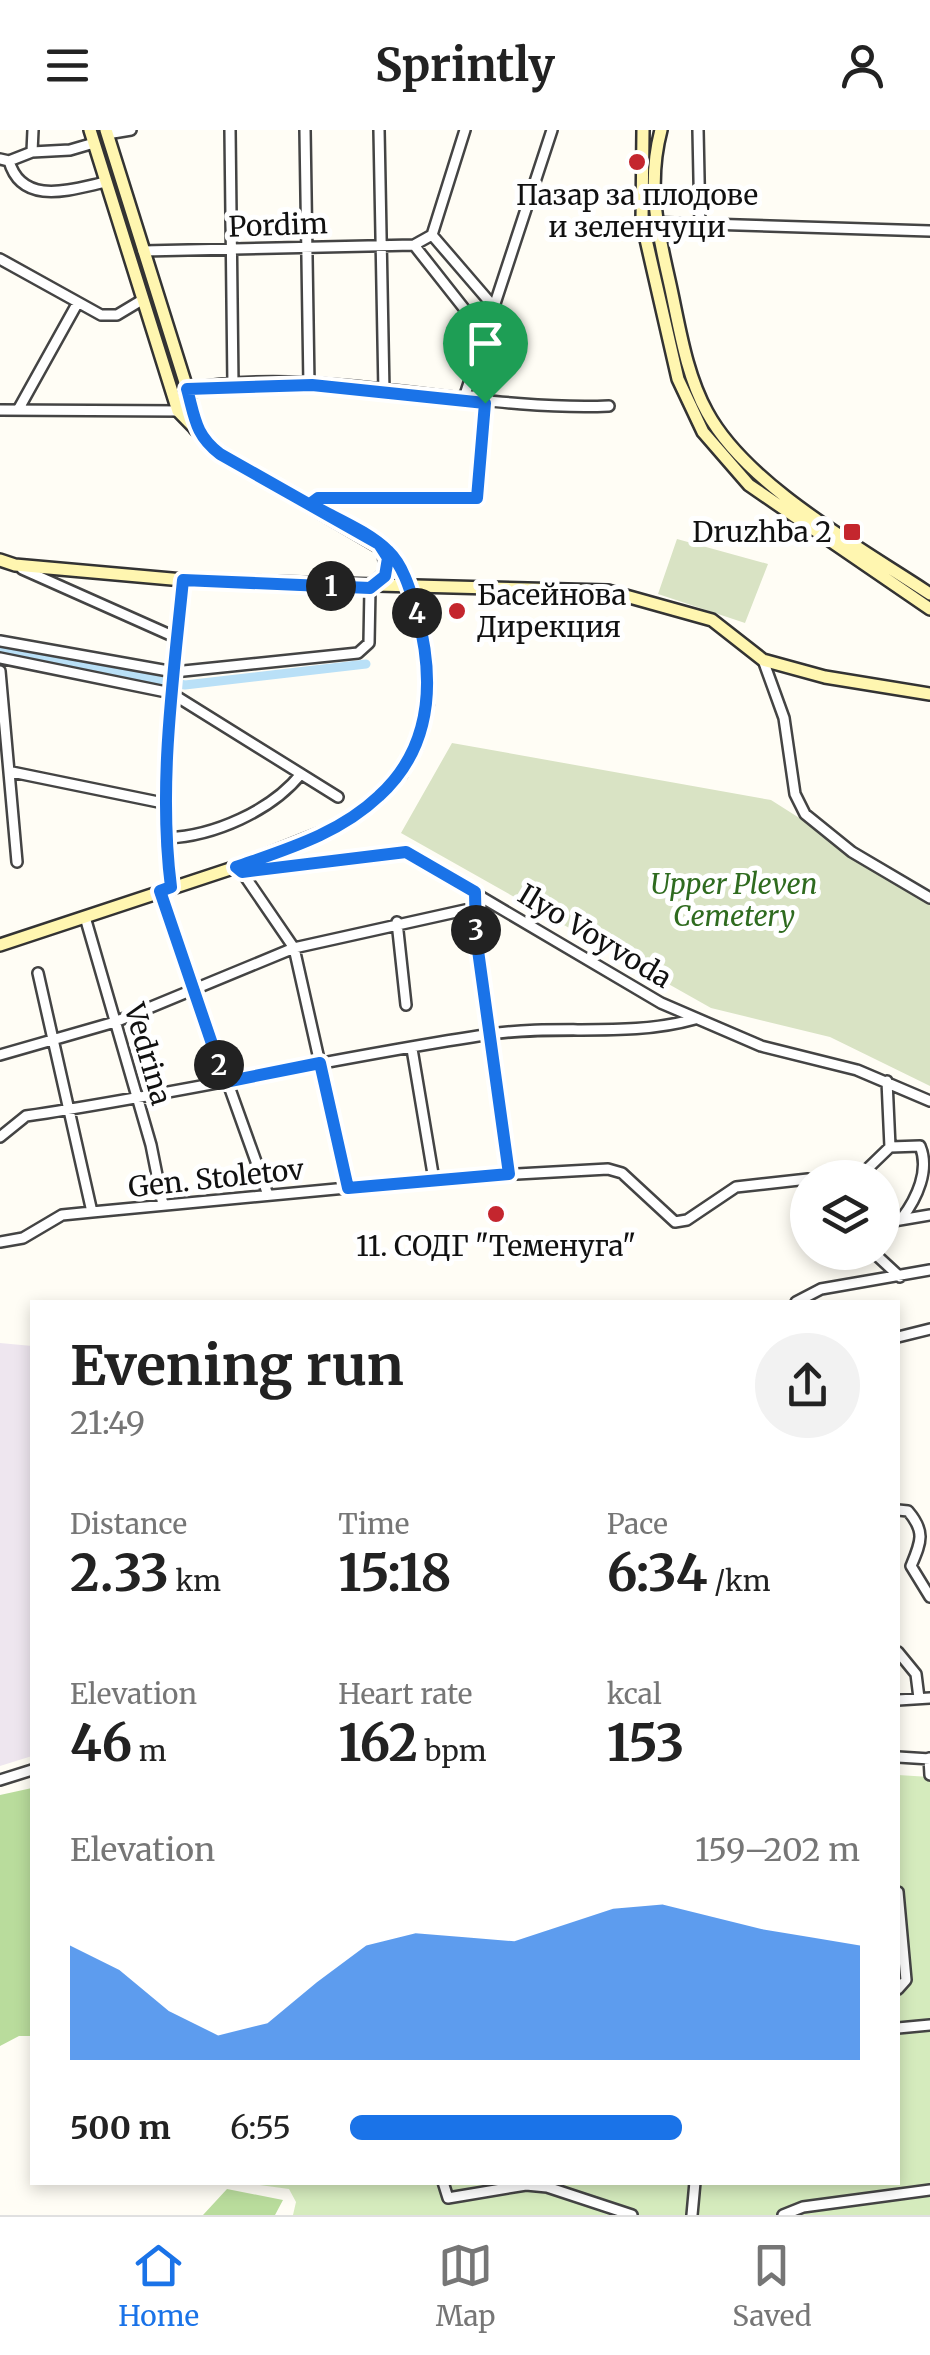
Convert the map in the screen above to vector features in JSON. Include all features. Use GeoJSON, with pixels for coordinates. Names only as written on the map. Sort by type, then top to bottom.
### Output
{"type":"FeatureCollection","features":[{"type":"Feature","properties":{"kind":"street"},"geometry":{"type":"LineString","coordinates":[[32,152],[33,130]]}},
{"type":"Feature","properties":{"kind":"street"},"geometry":{"type":"LineString","coordinates":[[0,945],[165,889],[239,870],[306,842],[356,815],[389,787],[410,760],[421,730],[429,685],[425,645],[408,588],[394,558],[379,544],[220,454],[178,412],[90,130]]}},
{"type":"Feature","properties":{"kind":"street"},"geometry":{"type":"LineString","coordinates":[[131,130],[106,132],[187,389],[195,429]]}},
{"type":"Feature","properties":{"kind":"street"},"geometry":{"type":"LineString","coordinates":[[230,130],[234,385]]}},
{"type":"Feature","properties":{"kind":"street"},"geometry":{"type":"LineString","coordinates":[[305,130],[309,385]]}},
{"type":"Feature","properties":{"kind":"street"},"geometry":{"type":"LineString","coordinates":[[379,130],[384,392]]}},
{"type":"Feature","properties":{"kind":"street"},"geometry":{"type":"LineString","coordinates":[[465,130],[432,235],[414,245],[470,316],[494,306]]}},
{"type":"Feature","properties":{"kind":"street"},"geometry":{"type":"LineString","coordinates":[[463,401],[552,130]]}},
{"type":"Feature","properties":{"kind":"street"},"geometry":{"type":"LineString","coordinates":[[660,130],[649,222],[690,369],[708,415],[725,438],[784,492],[930,594]]}},
{"type":"Feature","properties":{"kind":"street"},"geometry":{"type":"LineString","coordinates":[[698,130],[700,226]]}},
{"type":"Feature","properties":{"kind":"street"},"geometry":{"type":"LineString","coordinates":[[641,131],[654,156]]}},
{"type":"Feature","properties":{"kind":"street"},"geometry":{"type":"LineString","coordinates":[[641,131],[649,222],[678,378],[714,449],[760,493],[930,609]]}},
{"type":"Feature","properties":{"kind":"street"},"geometry":{"type":"LineString","coordinates":[[94,144],[32,152],[5,160],[27,187],[39,192],[106,182]]}},
{"type":"Feature","properties":{"kind":"street"},"geometry":{"type":"LineString","coordinates":[[649,222],[930,231]]}},
{"type":"Feature","properties":{"kind":"street"},"geometry":{"type":"LineString","coordinates":[[432,235],[494,306]]}},
{"type":"Feature","properties":{"kind":"street","name":"Pordim"},"geometry":{"type":"LineString","coordinates":[[144,252],[414,245]]}},
{"type":"Feature","properties":{"kind":"street"},"geometry":{"type":"LineString","coordinates":[[0,259],[102,315],[117,315],[142,300]]}},
{"type":"Feature","properties":{"kind":"street"},"geometry":{"type":"LineString","coordinates":[[18,410],[77,304]]}},
{"type":"Feature","properties":{"kind":"street"},"geometry":{"type":"LineString","coordinates":[[151,328],[166,323]]}},
{"type":"Feature","properties":{"kind":"street"},"geometry":{"type":"LineString","coordinates":[[187,389],[309,385],[485,403],[610,406]]}},
{"type":"Feature","properties":{"kind":"street"},"geometry":{"type":"LineString","coordinates":[[310,504],[318,498],[477,498],[485,403]]}},
{"type":"Feature","properties":{"kind":"street"},"geometry":{"type":"LineString","coordinates":[[0,410],[193,411]]}},
{"type":"Feature","properties":{"kind":"street"},"geometry":{"type":"LineString","coordinates":[[0,658],[172,683],[366,650],[370,588],[388,568],[379,544]]}},
{"type":"Feature","properties":{"kind":"street"},"geometry":{"type":"LineString","coordinates":[[0,560],[177,638]]}},
{"type":"Feature","properties":{"kind":"street"},"geometry":{"type":"LineString","coordinates":[[15,566],[183,580],[628,595],[712,620],[763,660],[825,678],[930,694]]}},
{"type":"Feature","properties":{"kind":"street"},"geometry":{"type":"LineString","coordinates":[[183,580],[172,683],[165,889],[194,990],[268,1195]]}},
{"type":"Feature","properties":{"kind":"street"},"geometry":{"type":"LineString","coordinates":[[0,641],[172,683],[338,796]]}},
{"type":"Feature","properties":{"kind":"street"},"geometry":{"type":"LineString","coordinates":[[763,660],[784,718],[794,794],[805,814],[852,852],[930,898]]}},
{"type":"Feature","properties":{"kind":"street"},"geometry":{"type":"LineString","coordinates":[[0,671],[12,772],[16,862]]}},
{"type":"Feature","properties":{"kind":"street"},"geometry":{"type":"LineString","coordinates":[[12,772],[168,804]]}},
{"type":"Feature","properties":{"kind":"street"},"geometry":{"type":"LineString","coordinates":[[167,838],[216,830],[285,791],[301,774]]}},
{"type":"Feature","properties":{"kind":"street","name":"Ilyo Voyvoda"},"geometry":{"type":"LineString","coordinates":[[239,870],[406,852],[661,1003],[760,1046],[888,1081],[930,1101]]}},
{"type":"Feature","properties":{"kind":"street"},"geometry":{"type":"LineString","coordinates":[[239,870],[294,948],[348,1188]]}},
{"type":"Feature","properties":{"kind":"street"},"geometry":{"type":"LineString","coordinates":[[475,892],[489,1034],[509,1174]]}},
{"type":"Feature","properties":{"kind":"street"},"geometry":{"type":"LineString","coordinates":[[0,1055],[115,1022],[294,948],[397,922],[474,908]]}},
{"type":"Feature","properties":{"kind":"street","name":"Vedrina"},"geometry":{"type":"LineString","coordinates":[[85,917],[138,1098],[162,1204]]}},
{"type":"Feature","properties":{"kind":"street"},"geometry":{"type":"LineString","coordinates":[[397,922],[406,1005]]}},
{"type":"Feature","properties":{"kind":"street"},"geometry":{"type":"LineString","coordinates":[[38,973],[92,1212]]}},
{"type":"Feature","properties":{"kind":"street"},"geometry":{"type":"LineString","coordinates":[[0,1137],[26,1116],[489,1034],[542,1029],[647,1032],[697,1018]]}},
{"type":"Feature","properties":{"kind":"street"},"geometry":{"type":"LineString","coordinates":[[412,1049],[434,1180]]}},
{"type":"Feature","properties":{"kind":"street"},"geometry":{"type":"LineString","coordinates":[[888,1081],[890,1147]]}},
{"type":"Feature","properties":{"kind":"street"},"geometry":{"type":"LineString","coordinates":[[877,1160],[890,1147],[920,1146],[928,1154],[925,1187],[902,1218]]}},
{"type":"Feature","properties":{"kind":"street","name":"Gen. Stoletov"},"geometry":{"type":"LineString","coordinates":[[0,1242],[24,1238],[62,1216],[92,1212],[608,1168],[622,1173],[675,1222],[687,1220],[736,1188],[790,1181]]}},
{"type":"Feature","properties":{"kind":"street"},"geometry":{"type":"LineString","coordinates":[[902,1218],[930,1214]]}},
{"type":"Feature","properties":{"kind":"street"},"geometry":{"type":"LineString","coordinates":[[892,1270],[900,1278]]}},
{"type":"Feature","properties":{"kind":"street"},"geometry":{"type":"LineString","coordinates":[[800,1300],[822,1289],[930,1270]]}},
{"type":"Feature","properties":{"kind":"street"},"geometry":{"type":"LineString","coordinates":[[900,1336],[930,1329]]}},
{"type":"Feature","properties":{"kind":"street"},"geometry":{"type":"LineString","coordinates":[[900,1510],[908,1510],[921,1529],[923,1538],[911,1566],[930,1597]]}},
{"type":"Feature","properties":{"kind":"street"},"geometry":{"type":"LineString","coordinates":[[900,1654],[916,1674],[924,1698]]}},
{"type":"Feature","properties":{"kind":"street"},"geometry":{"type":"LineString","coordinates":[[900,1756],[929,1759],[930,1775]]}},
{"type":"Feature","properties":{"kind":"street"},"geometry":{"type":"LineString","coordinates":[[0,1780],[30,1771]]}},
{"type":"Feature","properties":{"kind":"street"},"geometry":{"type":"LineString","coordinates":[[900,1914],[906,1980],[900,1987]]}},
{"type":"Feature","properties":{"kind":"street"},"geometry":{"type":"LineString","coordinates":[[900,2028],[930,2025]]}},
{"type":"Feature","properties":{"kind":"street"},"geometry":{"type":"LineString","coordinates":[[444,2185],[448,2198],[547,2186],[632,2215]]}},
{"type":"Feature","properties":{"kind":"street"},"geometry":{"type":"LineString","coordinates":[[692,2215],[695,2185]]}},
{"type":"Feature","properties":{"kind":"street"},"geometry":{"type":"LineString","coordinates":[[783,2215],[803,2206],[930,2190]]}},
{"type":"Feature","properties":{"kind":"shaded area"},"geometry":{"type":"Polygon","coordinates":[[[0,1343],[30,1346],[30,1757],[0,1766],[0,1343]]]}},
{"type":"Feature","properties":{"kind":"green space"},"geometry":{"type":"Polygon","coordinates":[[[677,539],[768,564],[745,623],[658,594],[677,539]]]}},
{"type":"Feature","properties":{"kind":"green space","name":"Upper Pleven Cemetery"},"geometry":{"type":"Polygon","coordinates":[[[452,743],[771,800],[930,901],[930,1086],[830,1037],[711,1008],[401,833],[452,743]]]}},
{"type":"Feature","properties":{"kind":"green space"},"geometry":{"type":"Polygon","coordinates":[[[900,1775],[930,1777],[930,2215],[293,2215],[296,2202],[289,2189],[259,2185],[900,2185],[900,1775]]]}},
{"type":"Feature","properties":{"kind":"green space"},"geometry":{"type":"Polygon","coordinates":[[[30,1788],[30,2036],[19,2036],[0,2046],[0,1795],[30,1788]]]}},
{"type":"Feature","properties":{"kind":"green space"},"geometry":{"type":"Polygon","coordinates":[[[227,2189],[283,2200],[275,2215],[203,2215],[227,2189]]]}},
{"type":"Feature","properties":{"kind":"waterway"},"geometry":{"type":"LineString","coordinates":[[0,651],[185,685],[366,664]]}},
{"type":"Feature","properties":{"kind":"place","name":"Пазар за плодове и зеленчуци"},"geometry":{"type":"Point","coordinates":[637,162]}},
{"type":"Feature","properties":{"kind":"place","name":"Druzhba 2"},"geometry":{"type":"Point","coordinates":[852,532]}},
{"type":"Feature","properties":{"kind":"place","name":"Басейнова Дирекция"},"geometry":{"type":"Point","coordinates":[457,611]}},
{"type":"Feature","properties":{"kind":"place","name":"11. СОДГ \"Теменуга\""},"geometry":{"type":"Point","coordinates":[496,1214]}},
{"type":"Feature","properties":{"kind":"route"},"geometry":{"type":"LineString","coordinates":[[312,385],[485,403],[477,498],[318,498],[310,504],[386,548],[396,562],[412,599],[427,657],[428,702],[410,760],[378,798],[306,842],[236,867],[242,872],[406,852],[475,892],[476,936],[509,1174],[348,1188],[320,1063],[225,1082],[160,891],[171,887],[167,838],[172,693],[183,580],[370,588],[385,576],[388,558],[379,544],[220,454],[205,442],[195,429],[187,389],[312,385]]}}]}
